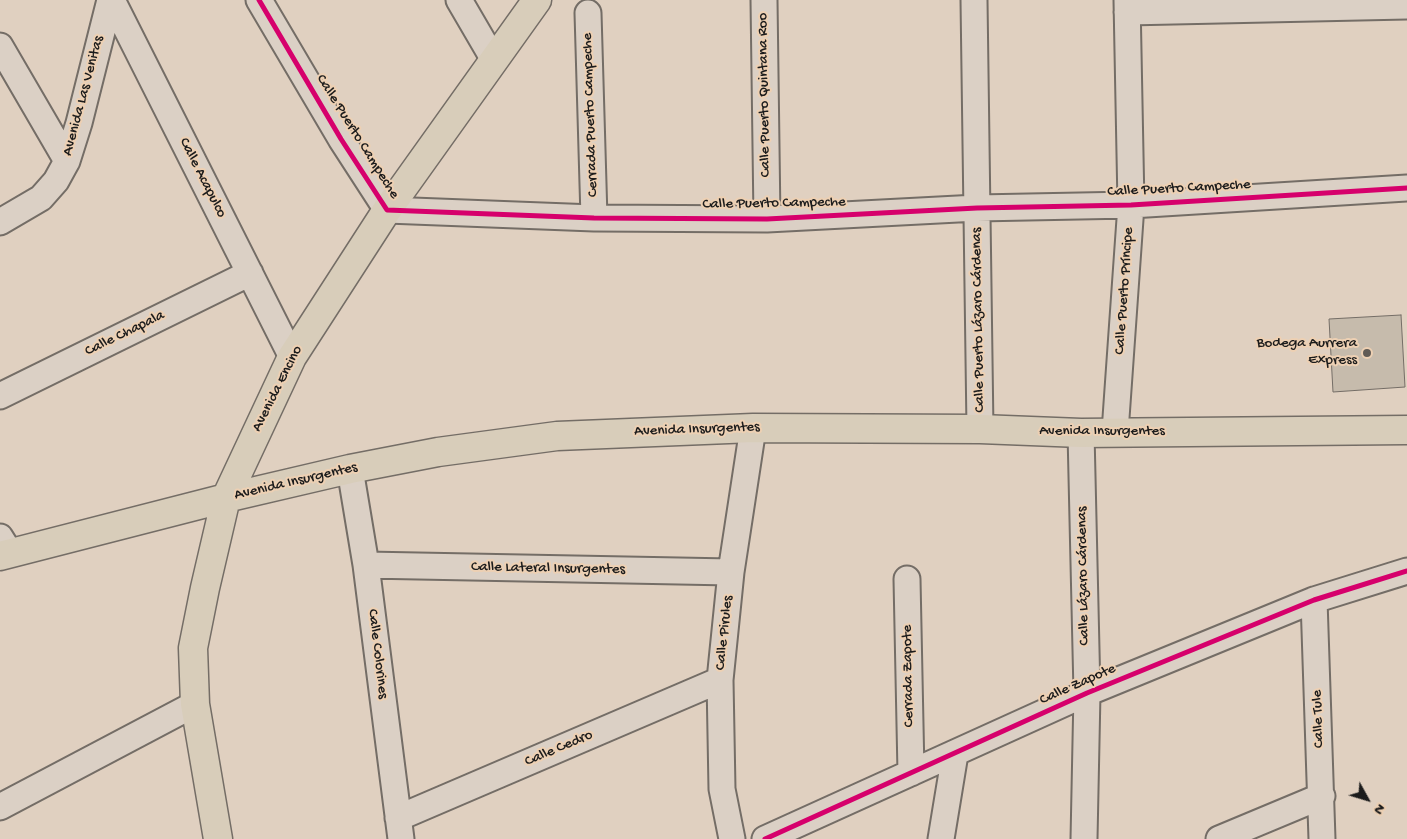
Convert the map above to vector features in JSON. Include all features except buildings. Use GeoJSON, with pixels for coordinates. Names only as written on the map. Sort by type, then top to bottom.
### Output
{"type":"FeatureCollection","features":[{"type":"Feature","properties":{"kind":"main road","name":"Avenida Encino"},"geometry":{"type":"LineString","coordinates":[[215,838],[195,704],[193,648],[226,498],[292,357],[387,210],[537,0]]}},
{"type":"Feature","properties":{"kind":"main road","name":"Avenida Insurgentes"},"geometry":{"type":"LineString","coordinates":[[3,548],[350,469],[438,452],[557,436],[753,428],[980,429],[1081,433],[1407,430]]}},
{"type":"Feature","properties":{"kind":"street","name":"Avenida Las Venitas"},"geometry":{"type":"LineString","coordinates":[[0,222],[41,198],[56,181],[67,161],[79,123],[111,0]]}},
{"type":"Feature","properties":{"kind":"street","name":"Calle Acapulco"},"geometry":{"type":"LineString","coordinates":[[111,0],[292,357]]}},
{"type":"Feature","properties":{"kind":"street","name":"Calle Puerto Campeche"},"geometry":{"type":"LineString","coordinates":[[260,0],[341,139],[387,210],[594,218],[767,219],[977,208],[1131,205],[1407,188]]}},
{"type":"Feature","properties":{"kind":"street"},"geometry":{"type":"LineString","coordinates":[[459,0],[494,60]]}},
{"type":"Feature","properties":{"kind":"street","name":"Calle Puerto Quintana Roo"},"geometry":{"type":"LineString","coordinates":[[764,0],[767,219]]}},
{"type":"Feature","properties":{"kind":"street","name":"Calle Puerto Lázaro Cárdenas"},"geometry":{"type":"LineString","coordinates":[[974,0],[980,429]]}},
{"type":"Feature","properties":{"kind":"street"},"geometry":{"type":"LineString","coordinates":[[1127,6],[1407,6]]}},
{"type":"Feature","properties":{"kind":"street","name":"Calle Puerto Príncipe"},"geometry":{"type":"LineString","coordinates":[[1115,432],[1131,205],[1127,6]]}},
{"type":"Feature","properties":{"kind":"street","name":"Cerrada Puerto Campeche"},"geometry":{"type":"LineString","coordinates":[[588,13],[594,218]]}},
{"type":"Feature","properties":{"kind":"street"},"geometry":{"type":"LineString","coordinates":[[0,46],[67,161]]}},
{"type":"Feature","properties":{"kind":"street","name":"Calle Chapala"},"geometry":{"type":"LineString","coordinates":[[0,396],[250,273]]}},
{"type":"Feature","properties":{"kind":"street","name":"Calle Pirules"},"geometry":{"type":"LineString","coordinates":[[732,839],[722,789],[720,680],[731,572],[753,428]]}},
{"type":"Feature","properties":{"kind":"street","name":"Calle Lázaro Cárdenas"},"geometry":{"type":"LineString","coordinates":[[1081,433],[1087,693],[1084,839]]}},
{"type":"Feature","properties":{"kind":"street","name":"Calle Colorines"},"geometry":{"type":"LineString","coordinates":[[350,469],[366,565],[399,828]]}},
{"type":"Feature","properties":{"kind":"street","name":"Calle Lateral Insurgentes"},"geometry":{"type":"LineString","coordinates":[[366,565],[731,572]]}},
{"type":"Feature","properties":{"kind":"street","name":"Calle Zapote"},"geometry":{"type":"LineString","coordinates":[[765,839],[1087,693],[1314,600],[1407,571]]}},
{"type":"Feature","properties":{"kind":"street","name":"Cerrada Zapote"},"geometry":{"type":"LineString","coordinates":[[907,579],[911,773]]}},
{"type":"Feature","properties":{"kind":"street","name":"Calle Tule"},"geometry":{"type":"LineString","coordinates":[[1314,600],[1322,839]]}},
{"type":"Feature","properties":{"kind":"street","name":"Calle Cedro"},"geometry":{"type":"LineString","coordinates":[[399,828],[720,680]]}},
{"type":"Feature","properties":{"kind":"street"},"geometry":{"type":"LineString","coordinates":[[0,807],[195,704]]}},
{"type":"Feature","properties":{"kind":"street"},"geometry":{"type":"LineString","coordinates":[[941,839],[955,754]]}},
{"type":"Feature","properties":{"kind":"street"},"geometry":{"type":"LineString","coordinates":[[1219,839],[1322,796]]}},
{"type":"Feature","properties":{"kind":"cycle path"},"geometry":{"type":"LineString","coordinates":[[259,0],[341,139],[387,210],[594,218],[767,219],[977,208],[1131,205],[1407,188]]}},
{"type":"Feature","properties":{"kind":"cycle path"},"geometry":{"type":"LineString","coordinates":[[765,839],[1087,693],[1314,600],[1407,571]]}},
{"type":"Feature","properties":{"kind":"place","name":"Bodega Aurrera Express"},"geometry":{"type":"Point","coordinates":[1367,353]}}]}
